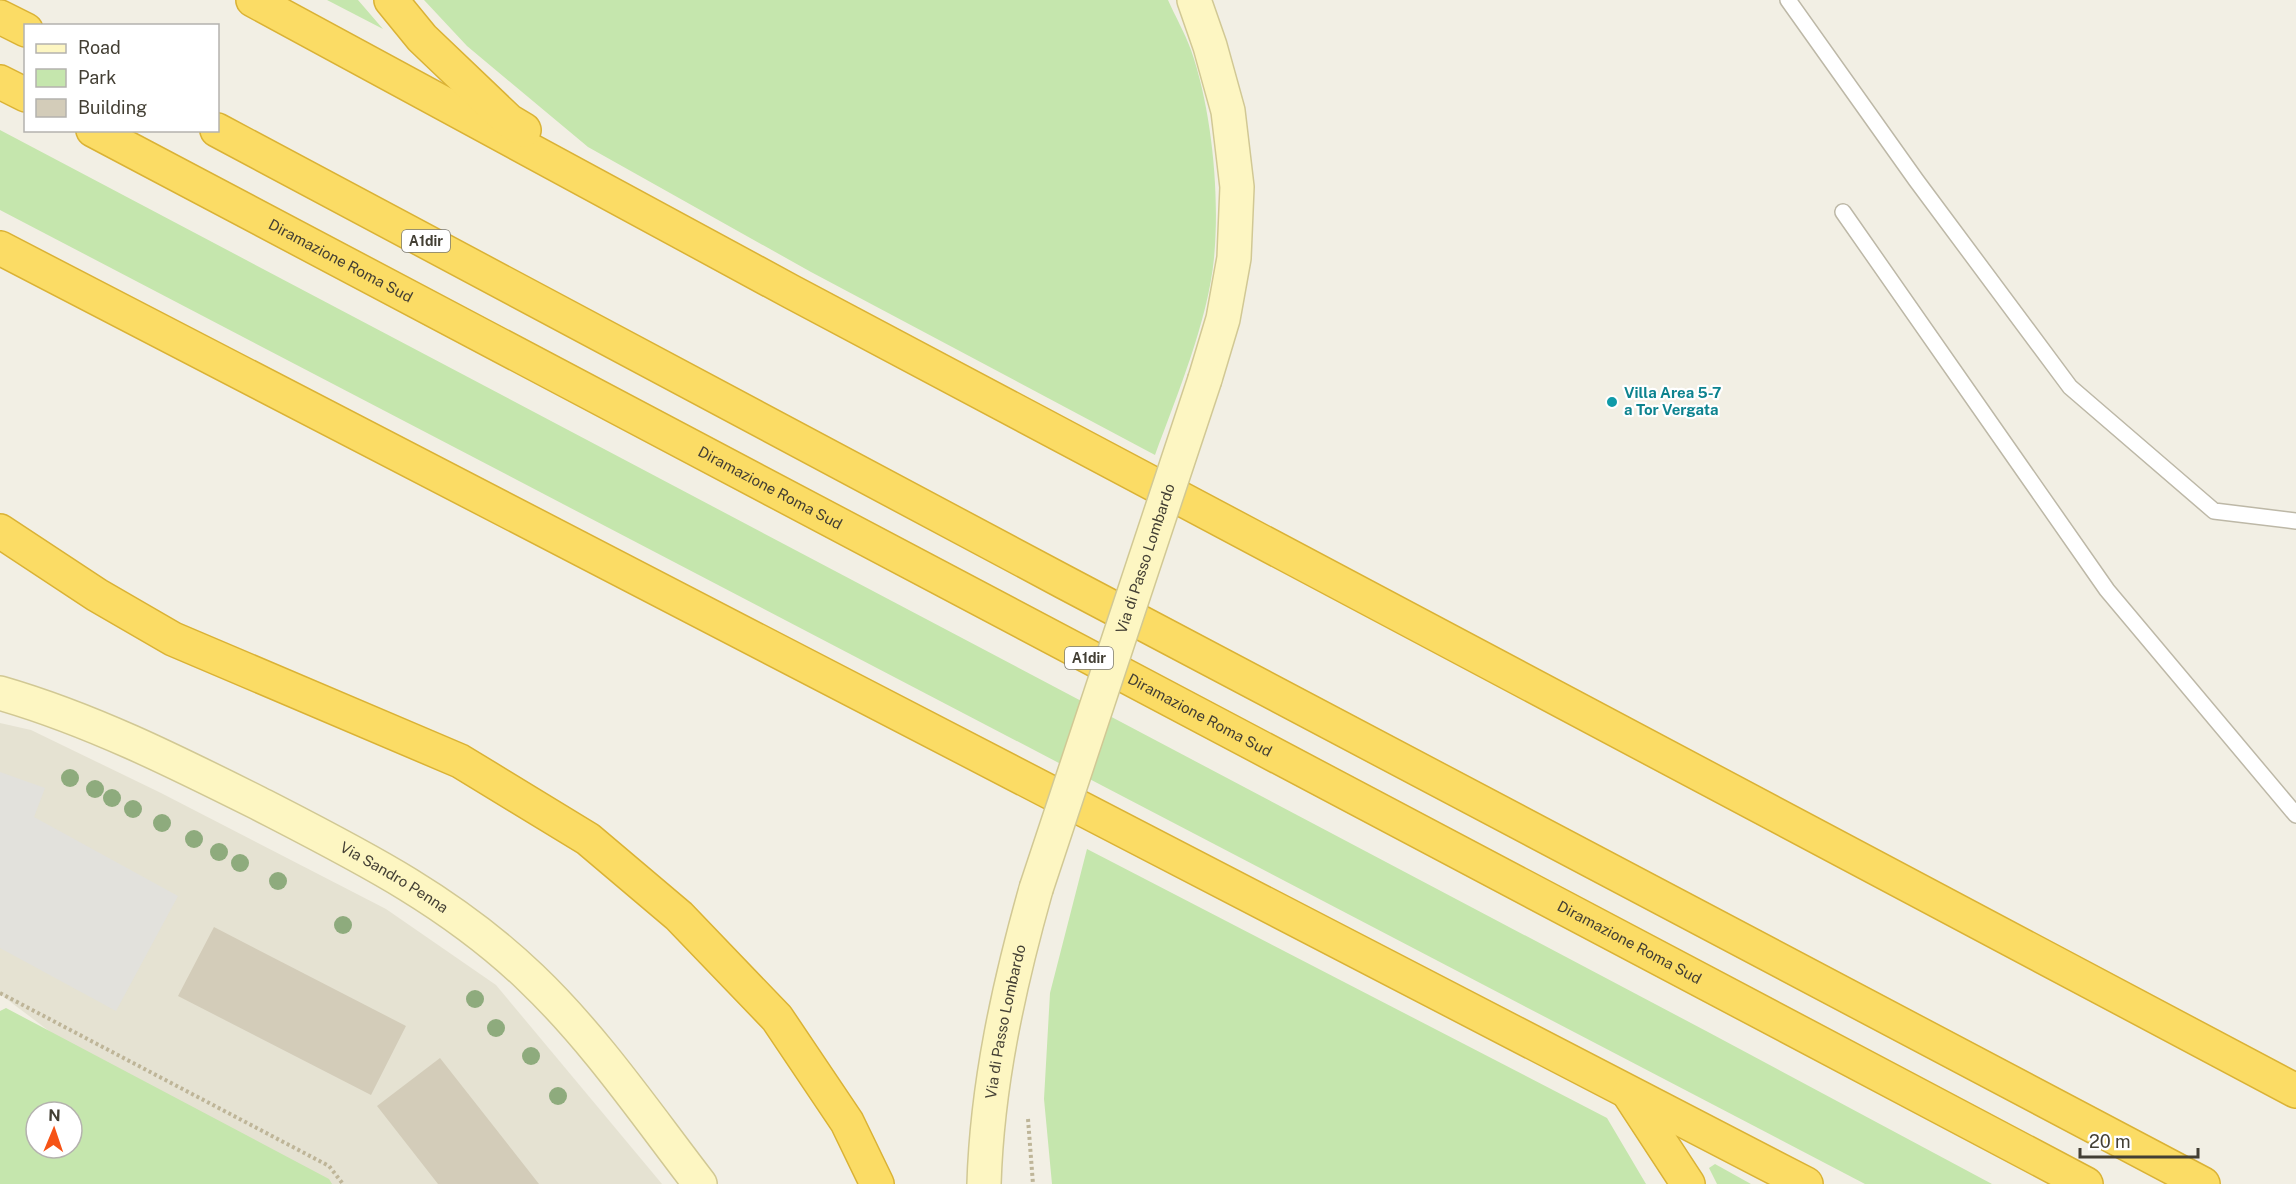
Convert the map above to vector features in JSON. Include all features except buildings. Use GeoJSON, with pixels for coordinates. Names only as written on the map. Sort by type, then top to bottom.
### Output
{"type":"FeatureCollection","features":[{"type":"Feature","properties":{"kind":"highway"},"geometry":{"type":"LineString","coordinates":[[253,0],[790,291],[2296,1091]]}},
{"type":"Feature","properties":{"kind":"highway"},"geometry":{"type":"LineString","coordinates":[[391,0],[422,38],[509,121],[790,291]]}},
{"type":"Feature","properties":{"kind":"highway"},"geometry":{"type":"LineString","coordinates":[[0,17],[24,29]]}},
{"type":"Feature","properties":{"kind":"highway"},"geometry":{"type":"LineString","coordinates":[[0,81],[24,94]]}},
{"type":"Feature","properties":{"kind":"highway","name":"A1dir"},"geometry":{"type":"LineString","coordinates":[[219,131],[2204,1184]]}},
{"type":"Feature","properties":{"kind":"highway","name":"Diramazione Roma Sud"},"geometry":{"type":"LineString","coordinates":[[97,132],[2086,1184]]}},
{"type":"Feature","properties":{"kind":"highway"},"geometry":{"type":"LineString","coordinates":[[0,248],[1806,1184]]}},
{"type":"Feature","properties":{"kind":"highway"},"geometry":{"type":"LineString","coordinates":[[0,531],[97,595],[173,639],[460,761],[588,838],[679,916],[777,1018],[847,1122],[877,1184]]}},
{"type":"Feature","properties":{"kind":"highway"},"geometry":{"type":"LineString","coordinates":[[1628,1092],[1688,1184]]}},
{"type":"Feature","properties":{"kind":"street","name":"Via di Passo Lombardo"},"geometry":{"type":"LineString","coordinates":[[984,1184],[988,1105],[1013,979],[1036,889],[1205,379],[1223,319],[1234,258],[1237,187],[1228,111],[1210,46],[1194,0]]}},
{"type":"Feature","properties":{"kind":"street","name":"Via Sandro Penna"},"geometry":{"type":"LineString","coordinates":[[0,693],[98,727],[190,770],[359,856],[446,907],[499,949],[565,1012],[700,1184]]}},
{"type":"Feature","properties":{"kind":"lane"},"geometry":{"type":"LineString","coordinates":[[1788,0],[1916,180],[2070,387],[2214,511],[2296,521]]}},
{"type":"Feature","properties":{"kind":"lane"},"geometry":{"type":"LineString","coordinates":[[1843,212],[2107,590],[2296,815]]}},
{"type":"Feature","properties":{"kind":"path"},"geometry":{"type":"LineString","coordinates":[[0,993],[330,1166],[343,1184]]}},
{"type":"Feature","properties":{"kind":"shaded area"},"geometry":{"type":"Polygon","coordinates":[[[0,723],[31,730],[161,793],[386,909],[496,985],[662,1184],[252,1184],[0,994],[0,723]]]}},
{"type":"Feature","properties":{"kind":"shaded area"},"geometry":{"type":"Polygon","coordinates":[[[0,772],[45,788],[34,817],[178,896],[116,1011],[0,948],[0,772]]]}},
{"type":"Feature","properties":{"kind":"green space"},"geometry":{"type":"Polygon","coordinates":[[[327,0],[358,0],[383,29],[327,0]]]}},
{"type":"Feature","properties":{"kind":"green space"},"geometry":{"type":"Polygon","coordinates":[[[424,0],[1168,0],[1191,50],[1204,99],[1213,153],[1216,233],[1211,282],[1205,307],[1182,383],[1155,455],[811,272],[588,147],[467,46],[424,0]]]}},
{"type":"Feature","properties":{"kind":"green space"},"geometry":{"type":"Polygon","coordinates":[[[0,130],[1992,1184],[1865,1184],[0,210],[0,130]]]}},
{"type":"Feature","properties":{"kind":"green space"},"geometry":{"type":"Polygon","coordinates":[[[1087,849],[1607,1118],[1646,1184],[1052,1184],[1044,1099],[1050,993],[1087,849]]]}},
{"type":"Feature","properties":{"kind":"green space"},"geometry":{"type":"Polygon","coordinates":[[[6,1008],[329,1179],[332,1184],[0,1184],[0,1011],[6,1008]]]}},
{"type":"Feature","properties":{"kind":"green space"},"geometry":{"type":"Polygon","coordinates":[[[1715,1164],[1751,1184],[1717,1184],[1709,1168],[1715,1164]]]}},
{"type":"Feature","properties":{"kind":"place","name":"Villa Area 5-7 a Tor Vergata"},"geometry":{"type":"Point","coordinates":[1612,402]}}]}
